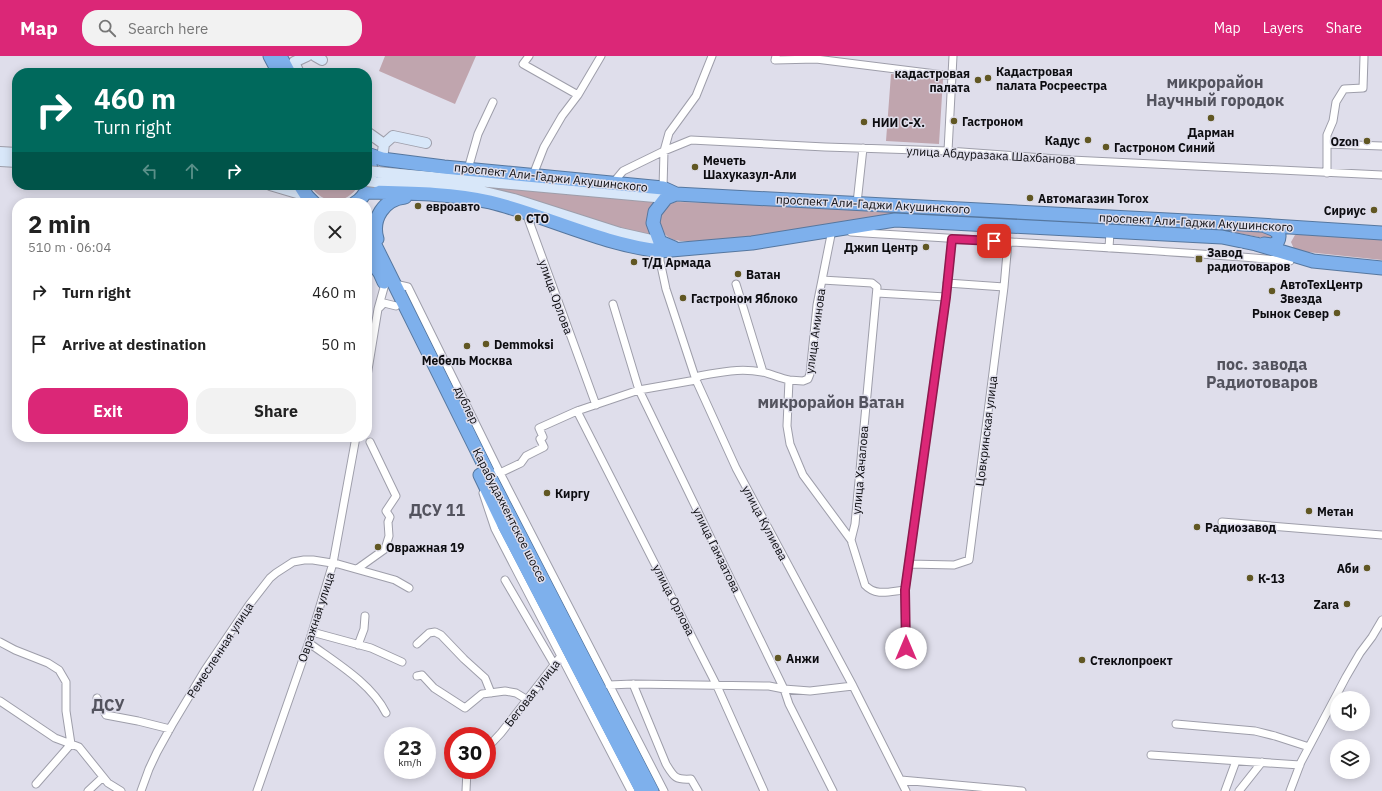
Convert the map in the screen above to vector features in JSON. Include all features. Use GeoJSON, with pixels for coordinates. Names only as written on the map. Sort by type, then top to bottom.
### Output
{"type":"FeatureCollection","features":[{"type":"Feature","properties":{"kind":"highway"},"geometry":{"type":"LineString","coordinates":[[270,56],[276,68]]}},
{"type":"Feature","properties":{"kind":"highway"},"geometry":{"type":"LineString","coordinates":[[280,56],[291,64]]}},
{"type":"Feature","properties":{"kind":"highway","name":"проспект Али-Гаджи Акушинского"},"geometry":{"type":"LineString","coordinates":[[372,184],[468,170],[613,183],[668,193],[1301,227],[1382,233]]}},
{"type":"Feature","properties":{"kind":"highway","name":"проспект Али-Гаджи Акушинского"},"geometry":{"type":"LineString","coordinates":[[372,184],[490,202],[610,240],[647,249],[660,247],[677,249],[752,243],[895,220],[1222,237],[1256,244],[1316,261],[1382,268]]}},
{"type":"Feature","properties":{"kind":"highway"},"geometry":{"type":"LineString","coordinates":[[660,247],[653,223],[655,212],[668,193]]}},
{"type":"Feature","properties":{"kind":"highway"},"geometry":{"type":"LineString","coordinates":[[382,260],[375,234],[375,226],[379,214],[383,208],[390,201],[400,197],[430,194]]}},
{"type":"Feature","properties":{"kind":"highway"},"geometry":{"type":"LineString","coordinates":[[949,223],[953,216],[950,208]]}},
{"type":"Feature","properties":{"kind":"highway"},"geometry":{"type":"LineString","coordinates":[[1256,244],[1272,245],[1279,241],[1279,234],[1277,231],[1261,225]]}},
{"type":"Feature","properties":{"kind":"highway"},"geometry":{"type":"LineString","coordinates":[[1290,254],[1286,244],[1287,236],[1294,228],[1301,227]]}},
{"type":"Feature","properties":{"kind":"highway","name":"Карабудахкентское шоссе"},"geometry":{"type":"LineString","coordinates":[[372,239],[382,260],[396,306],[652,791]]}},
{"type":"Feature","properties":{"kind":"highway","name":"Карабудахкентское шоссе"},"geometry":{"type":"LineString","coordinates":[[372,261],[390,284],[484,473],[504,525],[642,791]]}},
{"type":"Feature","properties":{"kind":"main road"},"geometry":{"type":"LineString","coordinates":[[291,64],[307,56]]}},
{"type":"Feature","properties":{"kind":"main road"},"geometry":{"type":"LineString","coordinates":[[372,136],[384,144]]}},
{"type":"Feature","properties":{"kind":"main road"},"geometry":{"type":"LineString","coordinates":[[372,176],[384,144],[393,136],[426,144]]}},
{"type":"Feature","properties":{"kind":"main road"},"geometry":{"type":"LineString","coordinates":[[0,152],[12,153]]}},
{"type":"Feature","properties":{"kind":"main road"},"geometry":{"type":"LineString","coordinates":[[0,161],[12,162]]}},
{"type":"Feature","properties":{"kind":"main road"},"geometry":{"type":"LineString","coordinates":[[372,184],[668,193]]}},
{"type":"Feature","properties":{"kind":"main road"},"geometry":{"type":"LineString","coordinates":[[372,184],[477,190],[514,199],[660,247]]}},
{"type":"Feature","properties":{"kind":"main road"},"geometry":{"type":"LineString","coordinates":[[283,190],[305,198]]}},
{"type":"Feature","properties":{"kind":"street"},"geometry":{"type":"LineString","coordinates":[[529,56],[523,64],[578,95]]}},
{"type":"Feature","properties":{"kind":"street"},"geometry":{"type":"LineString","coordinates":[[533,175],[544,147],[562,116],[578,95],[601,56]]}},
{"type":"Feature","properties":{"kind":"street"},"geometry":{"type":"LineString","coordinates":[[668,193],[664,151],[669,133],[696,96],[712,56]]}},
{"type":"Feature","properties":{"kind":"street"},"geometry":{"type":"LineString","coordinates":[[776,56],[775,60],[816,59],[952,76]]}},
{"type":"Feature","properties":{"kind":"street"},"geometry":{"type":"LineString","coordinates":[[948,151],[953,56]]}},
{"type":"Feature","properties":{"kind":"street"},"geometry":{"type":"LineString","coordinates":[[1327,172],[1328,135],[1333,122],[1336,102],[1344,89],[1363,88],[1364,57]]}},
{"type":"Feature","properties":{"kind":"street"},"geometry":{"type":"LineString","coordinates":[[468,170],[478,134],[493,102]]}},
{"type":"Feature","properties":{"kind":"street","name":"улица Абдуразака Шахбанова"},"geometry":{"type":"LineString","coordinates":[[613,183],[623,170],[691,140],[948,151],[1071,160],[1382,175]]}},
{"type":"Feature","properties":{"kind":"street"},"geometry":{"type":"LineString","coordinates":[[1327,144],[1382,146],[1382,142]]}},
{"type":"Feature","properties":{"kind":"street"},"geometry":{"type":"LineString","coordinates":[[857,203],[863,148]]}},
{"type":"Feature","properties":{"kind":"street","name":"улица Орлова"},"geometry":{"type":"LineString","coordinates":[[526,213],[596,404]]}},
{"type":"Feature","properties":{"kind":"street"},"geometry":{"type":"LineString","coordinates":[[1032,228],[1032,243]]}},
{"type":"Feature","properties":{"kind":"street"},"geometry":{"type":"LineString","coordinates":[[832,230],[952,239],[1194,253],[1290,261],[1290,254]]}},
{"type":"Feature","properties":{"kind":"street","name":"улица Аминова"},"geometry":{"type":"LineString","coordinates":[[832,230],[817,305],[810,374],[808,379],[803,381],[789,380],[787,426],[790,444],[803,475],[851,540],[865,585],[870,590],[877,593],[905,590]]}},
{"type":"Feature","properties":{"kind":"street"},"geometry":{"type":"LineString","coordinates":[[1109,248],[1110,232]]}},
{"type":"Feature","properties":{"kind":"street"},"geometry":{"type":"LineString","coordinates":[[906,663],[905,590],[946,297],[952,239]]}},
{"type":"Feature","properties":{"kind":"street","name":"Цовкринская улица"},"geometry":{"type":"LineString","coordinates":[[909,564],[954,565],[970,560],[1004,287],[1008,242]]}},
{"type":"Feature","properties":{"kind":"street","name":"улица Кулиева"},"geometry":{"type":"LineString","coordinates":[[660,247],[660,261],[666,289],[696,380],[736,468],[853,686],[906,791]]}},
{"type":"Feature","properties":{"kind":"street","name":"улица Хачалова"},"geometry":{"type":"LineString","coordinates":[[822,280],[872,283],[877,287],[855,524],[851,540]]}},
{"type":"Feature","properties":{"kind":"street"},"geometry":{"type":"LineString","coordinates":[[947,283],[1004,287]]}},
{"type":"Feature","properties":{"kind":"street"},"geometry":{"type":"LineString","coordinates":[[372,345],[378,308],[390,284]]}},
{"type":"Feature","properties":{"kind":"street","name":"дублер"},"geometry":{"type":"LineString","coordinates":[[390,284],[408,286],[500,473],[664,791]]}},
{"type":"Feature","properties":{"kind":"street"},"geometry":{"type":"LineString","coordinates":[[736,284],[763,372]]}},
{"type":"Feature","properties":{"kind":"street"},"geometry":{"type":"LineString","coordinates":[[877,294],[946,297]]}},
{"type":"Feature","properties":{"kind":"street"},"geometry":{"type":"LineString","coordinates":[[378,308],[384,303],[396,306]]}},
{"type":"Feature","properties":{"kind":"street","name":"улица Гамзатова"},"geometry":{"type":"LineString","coordinates":[[613,304],[639,390],[832,791]]}},
{"type":"Feature","properties":{"kind":"street"},"geometry":{"type":"LineString","coordinates":[[631,791],[495,529],[484,496],[484,473],[500,473],[521,463],[526,456],[544,447],[540,439],[543,437],[539,428],[577,411],[639,390],[696,380],[699,376],[742,370],[763,372],[789,380]]}},
{"type":"Feature","properties":{"kind":"street","name":"улица Орлова"},"geometry":{"type":"LineString","coordinates":[[577,411],[717,686],[764,791]]}},
{"type":"Feature","properties":{"kind":"street","name":"Овражная улица"},"geometry":{"type":"LineString","coordinates":[[257,791],[336,564],[355,442]]}},
{"type":"Feature","properties":{"kind":"street"},"geometry":{"type":"LineString","coordinates":[[357,569],[385,549],[389,536],[388,522],[390,517],[386,511],[396,496],[370,442]]}},
{"type":"Feature","properties":{"kind":"street"},"geometry":{"type":"LineString","coordinates":[[1222,522],[1382,535]]}},
{"type":"Feature","properties":{"kind":"street","name":"Ремесленная улица"},"geometry":{"type":"LineString","coordinates":[[141,791],[148,769],[170,729],[220,648],[249,605],[270,578],[284,567],[293,562],[313,560],[357,569],[395,580],[409,588]]}},
{"type":"Feature","properties":{"kind":"street"},"geometry":{"type":"LineString","coordinates":[[505,580],[554,664]]}},
{"type":"Feature","properties":{"kind":"street"},"geometry":{"type":"LineString","coordinates":[[358,645],[364,629],[365,616]]}},
{"type":"Feature","properties":{"kind":"street"},"geometry":{"type":"LineString","coordinates":[[1290,790],[1300,765],[1346,677],[1382,620]]}},
{"type":"Feature","properties":{"kind":"street"},"geometry":{"type":"LineString","coordinates":[[312,632],[370,648],[402,662]]}},
{"type":"Feature","properties":{"kind":"street"},"geometry":{"type":"LineString","coordinates":[[417,644],[429,633],[435,632],[441,635],[485,678],[491,693]]}},
{"type":"Feature","properties":{"kind":"street"},"geometry":{"type":"LineString","coordinates":[[0,642],[15,650],[48,663],[59,670],[66,682],[66,711],[71,744],[36,784]]}},
{"type":"Feature","properties":{"kind":"street"},"geometry":{"type":"LineString","coordinates":[[309,642],[358,678],[382,705],[386,713]]}},
{"type":"Feature","properties":{"kind":"street","name":"Беговая улица"},"geometry":{"type":"LineString","coordinates":[[496,738],[561,656]]}},
{"type":"Feature","properties":{"kind":"street"},"geometry":{"type":"LineString","coordinates":[[417,676],[422,675],[434,688],[465,708],[482,694],[505,691],[516,693],[526,699]]}},
{"type":"Feature","properties":{"kind":"street"},"geometry":{"type":"LineString","coordinates":[[609,686],[633,684],[768,686],[810,691],[853,686]]}},
{"type":"Feature","properties":{"kind":"street"},"geometry":{"type":"LineString","coordinates":[[633,684],[666,764],[673,775],[680,780],[691,779],[698,791]]}},
{"type":"Feature","properties":{"kind":"street"},"geometry":{"type":"LineString","coordinates":[[97,698],[106,716],[138,721],[170,729]]}},
{"type":"Feature","properties":{"kind":"street"},"geometry":{"type":"LineString","coordinates":[[0,701],[55,738],[79,747],[108,783],[121,791]]}},
{"type":"Feature","properties":{"kind":"street"},"geometry":{"type":"LineString","coordinates":[[1176,724],[1255,731],[1309,747]]}},
{"type":"Feature","properties":{"kind":"street"},"geometry":{"type":"LineString","coordinates":[[1151,755],[1300,765]]}},
{"type":"Feature","properties":{"kind":"street"},"geometry":{"type":"LineString","coordinates":[[1225,791],[1236,761]]}},
{"type":"Feature","properties":{"kind":"street"},"geometry":{"type":"LineString","coordinates":[[1239,791],[1262,762]]}},
{"type":"Feature","properties":{"kind":"street"},"geometry":{"type":"LineString","coordinates":[[88,791],[103,777]]}},
{"type":"Feature","properties":{"kind":"street"},"geometry":{"type":"LineString","coordinates":[[466,791],[467,779]]}},
{"type":"Feature","properties":{"kind":"street"},"geometry":{"type":"LineString","coordinates":[[901,780],[961,788],[1021,791]]}},
{"type":"Feature","properties":{"kind":"shaded area"},"geometry":{"type":"Polygon","coordinates":[[[385,56],[476,56],[455,104],[379,71],[385,56]]]}},
{"type":"Feature","properties":{"kind":"shaded area"},"geometry":{"type":"Polygon","coordinates":[[[891,74],[943,79],[939,144],[886,141],[891,74]]]}},
{"type":"Feature","properties":{"kind":"shaded area"},"geometry":{"type":"Polygon","coordinates":[[[376,177],[657,201],[653,237],[376,177]]]}},
{"type":"Feature","properties":{"kind":"shaded area"},"geometry":{"type":"Polygon","coordinates":[[[314,190],[355,190],[346,198],[323,198],[314,190]]]}},
{"type":"Feature","properties":{"kind":"shaded area"},"geometry":{"type":"Polygon","coordinates":[[[676,202],[949,213],[949,218],[731,239],[684,241],[669,238],[662,230],[660,223],[662,211],[668,205],[676,202]]]}},
{"type":"Feature","properties":{"kind":"shaded area"},"geometry":{"type":"Polygon","coordinates":[[[955,214],[1267,229],[1274,237],[1269,239],[1222,230],[955,218],[955,214]]]}},
{"type":"Feature","properties":{"kind":"shaded area"},"geometry":{"type":"Polygon","coordinates":[[[1295,235],[1382,238],[1382,260],[1298,251],[1294,249],[1291,242],[1295,235]]]}},
{"type":"Feature","properties":{"kind":"place","name":"Кадастровая палата Росреестра"},"geometry":{"type":"Point","coordinates":[988,78]}},
{"type":"Feature","properties":{"kind":"place","name":"кадастровая палата"},"geometry":{"type":"Point","coordinates":[978,80]}},
{"type":"Feature","properties":{"kind":"place","name":"Дарман"},"geometry":{"type":"Point","coordinates":[1211,118]}},
{"type":"Feature","properties":{"kind":"place","name":"Гастроном"},"geometry":{"type":"Point","coordinates":[954,121]}},
{"type":"Feature","properties":{"kind":"place","name":"НИИ С-Х."},"geometry":{"type":"Point","coordinates":[864,122]}},
{"type":"Feature","properties":{"kind":"place","name":"Кадус"},"geometry":{"type":"Point","coordinates":[1088,140]}},
{"type":"Feature","properties":{"kind":"place","name":"Ozon"},"geometry":{"type":"Point","coordinates":[1367,141]}},
{"type":"Feature","properties":{"kind":"place","name":"Гастроном Синий"},"geometry":{"type":"Point","coordinates":[1106,147]}},
{"type":"Feature","properties":{"kind":"place","name":"Мечеть Шахуказул-Али"},"geometry":{"type":"Point","coordinates":[695,167]}},
{"type":"Feature","properties":{"kind":"place","name":"Автомагазин Тогох"},"geometry":{"type":"Point","coordinates":[1030,198]}},
{"type":"Feature","properties":{"kind":"place","name":"евроавто"},"geometry":{"type":"Point","coordinates":[418,206]}},
{"type":"Feature","properties":{"kind":"place","name":"Сириус"},"geometry":{"type":"Point","coordinates":[1374,210]}},
{"type":"Feature","properties":{"kind":"place","name":"СТО"},"geometry":{"type":"Point","coordinates":[518,218]}},
{"type":"Feature","properties":{"kind":"place","name":"Джип Центр"},"geometry":{"type":"Point","coordinates":[926,247]}},
{"type":"Feature","properties":{"kind":"place","name":"Завод радиотоваров"},"geometry":{"type":"Point","coordinates":[1199,259]}},
{"type":"Feature","properties":{"kind":"place","name":"Т/Д Армада"},"geometry":{"type":"Point","coordinates":[634,262]}},
{"type":"Feature","properties":{"kind":"place","name":"Ватан"},"geometry":{"type":"Point","coordinates":[738,274]}},
{"type":"Feature","properties":{"kind":"place","name":"АвтоТехЦентр Звезда"},"geometry":{"type":"Point","coordinates":[1272,291]}},
{"type":"Feature","properties":{"kind":"place","name":"Гастроном Яблоко"},"geometry":{"type":"Point","coordinates":[683,298]}},
{"type":"Feature","properties":{"kind":"place","name":"Рынок Север"},"geometry":{"type":"Point","coordinates":[1337,313]}},
{"type":"Feature","properties":{"kind":"place","name":"Demmoksi"},"geometry":{"type":"Point","coordinates":[486,344]}},
{"type":"Feature","properties":{"kind":"place","name":"Мебель Москва"},"geometry":{"type":"Point","coordinates":[467,346]}},
{"type":"Feature","properties":{"kind":"place","name":"Киргу"},"geometry":{"type":"Point","coordinates":[547,493]}},
{"type":"Feature","properties":{"kind":"place","name":"Метан"},"geometry":{"type":"Point","coordinates":[1309,511]}},
{"type":"Feature","properties":{"kind":"place","name":"Радиозавод"},"geometry":{"type":"Point","coordinates":[1197,527]}},
{"type":"Feature","properties":{"kind":"place","name":"Овражная 19"},"geometry":{"type":"Point","coordinates":[378,547]}},
{"type":"Feature","properties":{"kind":"place","name":"Аби"},"geometry":{"type":"Point","coordinates":[1367,568]}},
{"type":"Feature","properties":{"kind":"place","name":"К-13"},"geometry":{"type":"Point","coordinates":[1250,578]}},
{"type":"Feature","properties":{"kind":"place","name":"Zara"},"geometry":{"type":"Point","coordinates":[1347,604]}},
{"type":"Feature","properties":{"kind":"place","name":"Анжи"},"geometry":{"type":"Point","coordinates":[778,658]}},
{"type":"Feature","properties":{"kind":"place","name":"Стеклопроект"},"geometry":{"type":"Point","coordinates":[1082,660]}},
{"type":"Feature","properties":{"kind":"district","name":"микрорайон Научный городок"},"geometry":{"type":"Point","coordinates":[1215,91]}},
{"type":"Feature","properties":{"kind":"district","name":"пос. завода Радиотоваров"},"geometry":{"type":"Point","coordinates":[1262,373]}},
{"type":"Feature","properties":{"kind":"district","name":"микрорайон Ватан"},"geometry":{"type":"Point","coordinates":[831,402]}},
{"type":"Feature","properties":{"kind":"district","name":"ДСУ 11"},"geometry":{"type":"Point","coordinates":[437,510]}},
{"type":"Feature","properties":{"kind":"district","name":"ДСУ"},"geometry":{"type":"Point","coordinates":[108,705]}},
{"type":"Feature","properties":{"kind":"route"},"geometry":{"type":"LineString","coordinates":[[906,648],[905,590],[946,297],[952,239],[994,241]]}}]}
